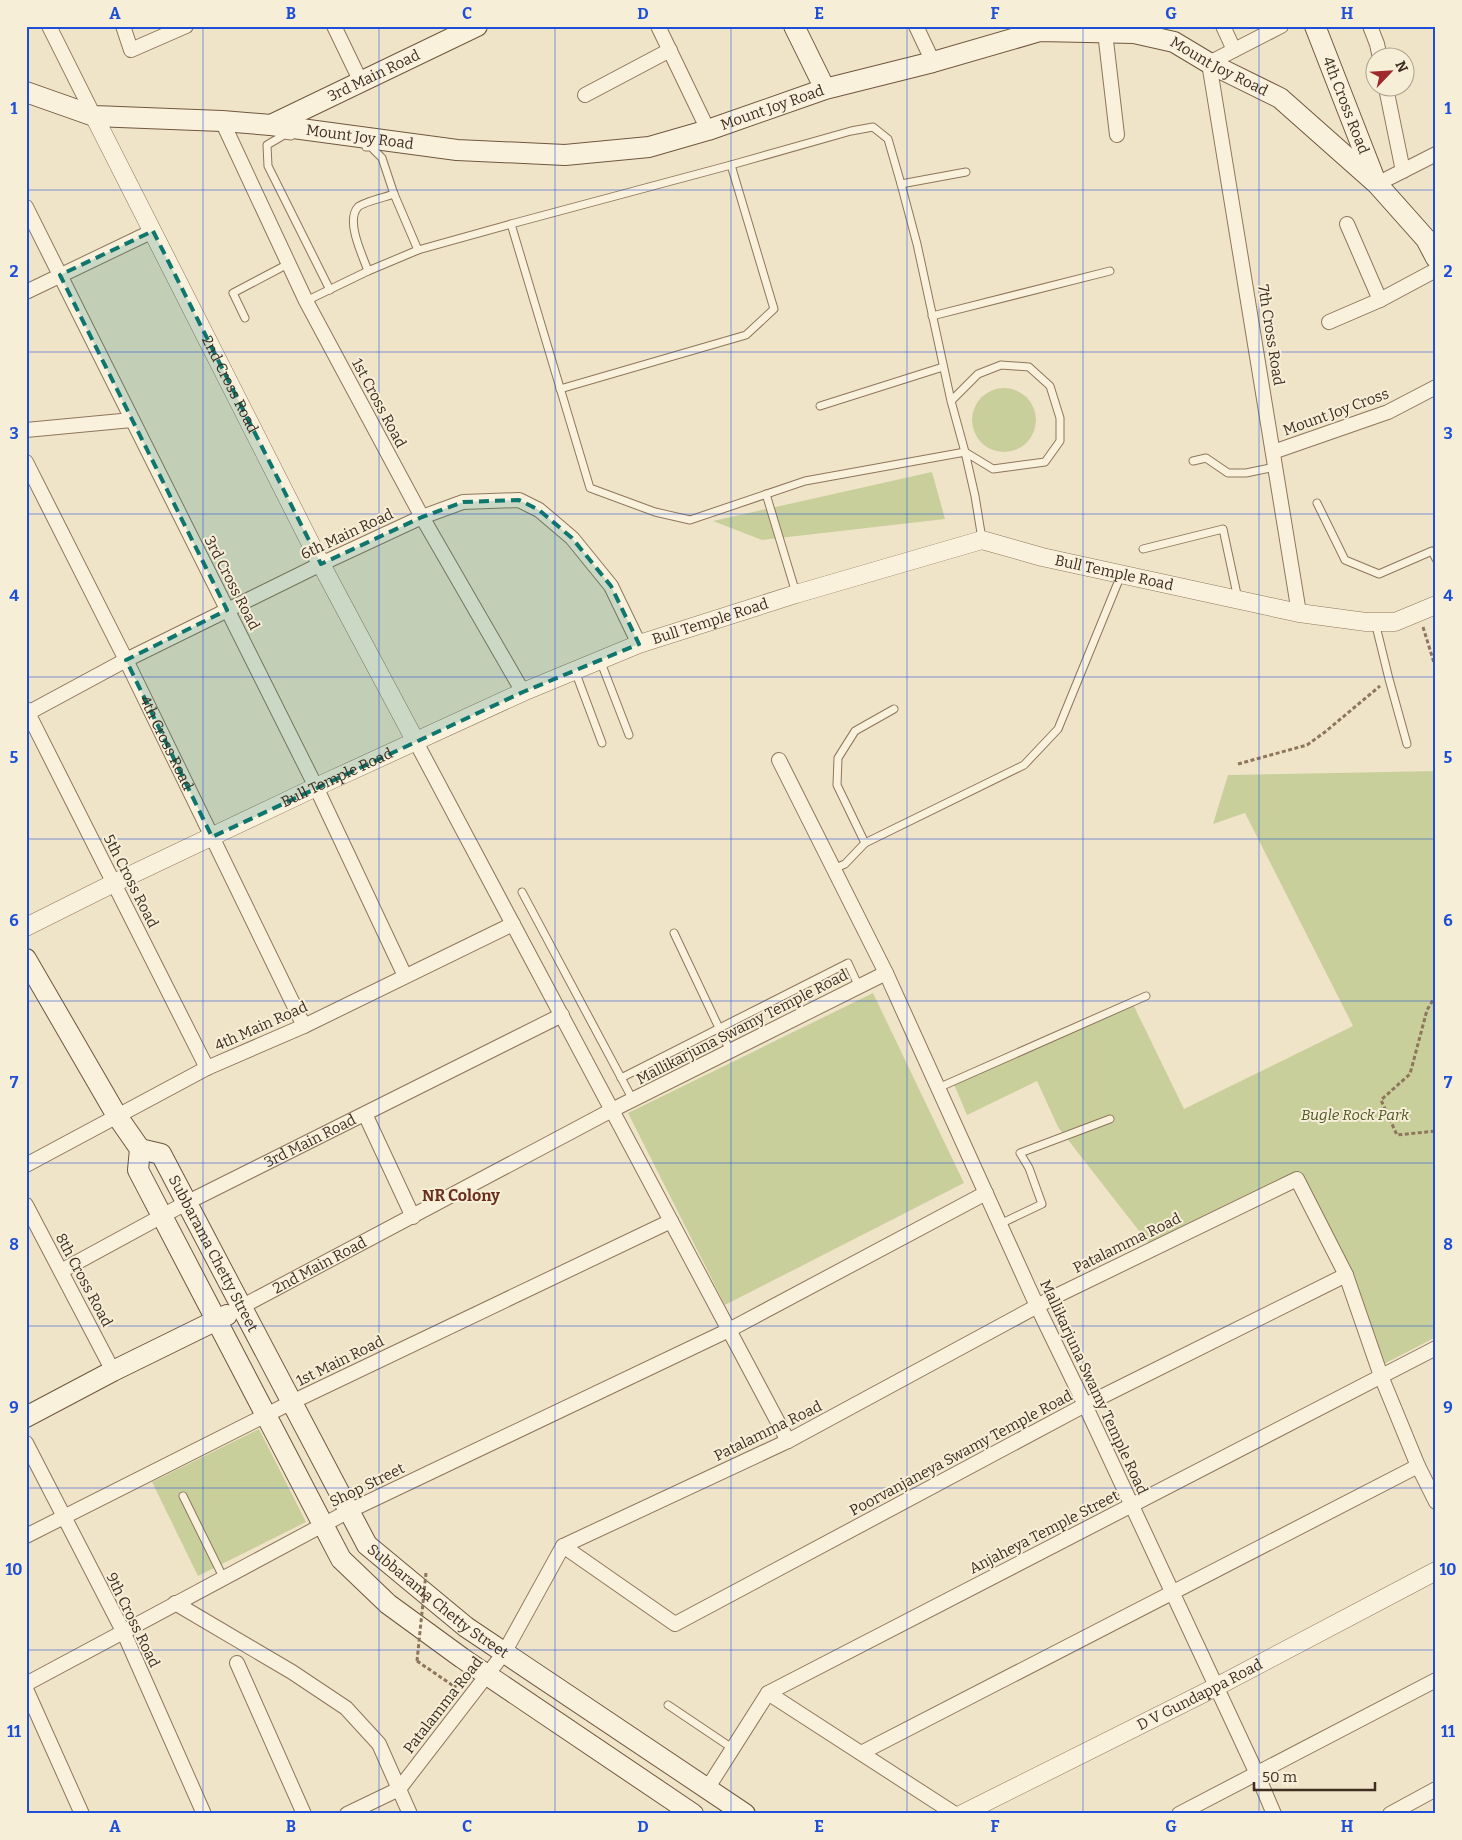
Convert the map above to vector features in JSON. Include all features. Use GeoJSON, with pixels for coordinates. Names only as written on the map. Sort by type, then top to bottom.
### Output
{"type":"FeatureCollection","features":[{"type":"Feature","properties":{"kind":"main road","name":"3rd Main Road"},"geometry":{"type":"LineString","coordinates":[[271,126],[477,26]]}},
{"type":"Feature","properties":{"kind":"main road"},"geometry":{"type":"LineString","coordinates":[[794,26],[826,88]]}},
{"type":"Feature","properties":{"kind":"main road","name":"4th Cross Road"},"geometry":{"type":"LineString","coordinates":[[1315,26],[1377,184]]}},
{"type":"Feature","properties":{"kind":"main road","name":"Mount Joy Road"},"geometry":{"type":"LineString","coordinates":[[26,92],[94,116],[222,121],[457,150],[566,156],[648,147],[708,130],[826,88],[933,62],[1039,29],[1105,32],[1132,30],[1174,42],[1209,63],[1280,98],[1377,184],[1431,239],[1436,258]]}},
{"type":"Feature","properties":{"kind":"main road"},"geometry":{"type":"LineString","coordinates":[[26,959],[117,1116],[140,1149]]}},
{"type":"Feature","properties":{"kind":"main road","name":"Subbarama Chetty Street"},"geometry":{"type":"LineString","coordinates":[[693,1814],[487,1676],[388,1604],[341,1559],[138,1170],[140,1149],[161,1154],[366,1545],[466,1627],[745,1814]]}},
{"type":"Feature","properties":{"kind":"main road","name":"2nd Main Road"},"geometry":{"type":"LineString","coordinates":[[26,1417],[241,1307]]}},
{"type":"Feature","properties":{"kind":"street","name":"2nd Cross Road"},"geometry":{"type":"LineString","coordinates":[[48,26],[321,564],[416,742]]}},
{"type":"Feature","properties":{"kind":"street"},"geometry":{"type":"LineString","coordinates":[[123,26],[131,50],[186,26]]}},
{"type":"Feature","properties":{"kind":"street"},"geometry":{"type":"LineString","coordinates":[[334,26],[361,82]]}},
{"type":"Feature","properties":{"kind":"street"},"geometry":{"type":"LineString","coordinates":[[658,26],[708,130]]}},
{"type":"Feature","properties":{"kind":"street"},"geometry":{"type":"LineString","coordinates":[[916,26],[933,62]]}},
{"type":"Feature","properties":{"kind":"street"},"geometry":{"type":"LineString","coordinates":[[1223,26],[1234,50]]}},
{"type":"Feature","properties":{"kind":"street"},"geometry":{"type":"LineString","coordinates":[[1209,63],[1281,26]]}},
{"type":"Feature","properties":{"kind":"street"},"geometry":{"type":"LineString","coordinates":[[1370,26],[1378,48]]}},
{"type":"Feature","properties":{"kind":"street"},"geometry":{"type":"LineString","coordinates":[[1105,32],[1117,135]]}},
{"type":"Feature","properties":{"kind":"street"},"geometry":{"type":"LineString","coordinates":[[585,95],[670,50]]}},
{"type":"Feature","properties":{"kind":"street","name":"7th Cross Road"},"geometry":{"type":"LineString","coordinates":[[1209,63],[1299,613]]}},
{"type":"Feature","properties":{"kind":"street"},"geometry":{"type":"LineString","coordinates":[[1388,98],[1403,171]]}},
{"type":"Feature","properties":{"kind":"street","name":"1st Cross Road"},"geometry":{"type":"LineString","coordinates":[[222,121],[306,301],[422,517],[523,692]]}},
{"type":"Feature","properties":{"kind":"street"},"geometry":{"type":"LineString","coordinates":[[1377,184],[1436,154]]}},
{"type":"Feature","properties":{"kind":"street","name":"3rd Cross Road"},"geometry":{"type":"LineString","coordinates":[[26,207],[316,787],[405,976]]}},
{"type":"Feature","properties":{"kind":"street"},"geometry":{"type":"LineString","coordinates":[[1347,224],[1380,300]]}},
{"type":"Feature","properties":{"kind":"street"},"geometry":{"type":"LineString","coordinates":[[26,292],[153,231]]}},
{"type":"Feature","properties":{"kind":"street"},"geometry":{"type":"LineString","coordinates":[[1329,322],[1380,300],[1436,270]]}},
{"type":"Feature","properties":{"kind":"street","name":"Mount Joy Cross"},"geometry":{"type":"LineString","coordinates":[[1273,452],[1388,412],[1436,387]]}},
{"type":"Feature","properties":{"kind":"street"},"geometry":{"type":"LineString","coordinates":[[26,430],[132,420]]}},
{"type":"Feature","properties":{"kind":"street","name":"4th Cross Road"},"geometry":{"type":"LineString","coordinates":[[26,462],[126,660],[304,1026]]}},
{"type":"Feature","properties":{"kind":"street","name":"6th Main Road"},"geometry":{"type":"LineString","coordinates":[[27,712],[126,660],[321,564],[422,517],[463,502],[519,500],[539,510],[572,538],[611,586],[639,644]]}},
{"type":"Feature","properties":{"kind":"street","name":"Bull Temple Road"},"geometry":{"type":"LineString","coordinates":[[26,927],[316,787],[523,692],[639,644],[796,594],[982,540],[1042,557],[1299,613],[1375,622],[1395,622],[1436,605]]}},
{"type":"Feature","properties":{"kind":"street","name":"5th Cross Road"},"geometry":{"type":"LineString","coordinates":[[27,712],[207,1068]]}},
{"type":"Feature","properties":{"kind":"street"},"geometry":{"type":"LineString","coordinates":[[416,742],[788,1441]]}},
{"type":"Feature","properties":{"kind":"street","name":"Mallikarjuna Swamy Temple Road"},"geometry":{"type":"LineString","coordinates":[[779,760],[886,973],[1037,1306],[1085,1405],[1274,1814]]}},
{"type":"Feature","properties":{"kind":"street","name":"4th Main Road"},"geometry":{"type":"LineString","coordinates":[[26,1164],[207,1068],[304,1026],[512,924]]}},
{"type":"Feature","properties":{"kind":"street","name":"Mallikarjuna Swamy Temple Road"},"geometry":{"type":"LineString","coordinates":[[612,1110],[886,973]]}},
{"type":"Feature","properties":{"kind":"street","name":"3rd Main Road"},"geometry":{"type":"LineString","coordinates":[[61,1271],[186,1202],[562,1016]]}},
{"type":"Feature","properties":{"kind":"street","name":"2nd Main Road"},"geometry":{"type":"LineString","coordinates":[[241,1307],[612,1110]]}},
{"type":"Feature","properties":{"kind":"street"},"geometry":{"type":"LineString","coordinates":[[366,1114],[413,1217]]}},
{"type":"Feature","properties":{"kind":"street","name":"Patalamma Road"},"geometry":{"type":"LineString","coordinates":[[349,1814],[399,1789],[504,1652],[564,1546],[788,1441],[1037,1306],[1297,1179],[1346,1275]]}},
{"type":"Feature","properties":{"kind":"street","name":"Shop Street"},"geometry":{"type":"LineString","coordinates":[[26,1684],[349,1510],[729,1330],[986,1193]]}},
{"type":"Feature","properties":{"kind":"street","name":"8th Cross Road"},"geometry":{"type":"LineString","coordinates":[[26,1205],[113,1371]]}},
{"type":"Feature","properties":{"kind":"street","name":"1st Main Road"},"geometry":{"type":"LineString","coordinates":[[26,1536],[292,1402],[671,1221]]}},
{"type":"Feature","properties":{"kind":"street"},"geometry":{"type":"LineString","coordinates":[[1346,1275],[1381,1376],[1418,1466],[1436,1502]]}},
{"type":"Feature","properties":{"kind":"street","name":"Poorvanjaneya Swamy Temple Road"},"geometry":{"type":"LineString","coordinates":[[564,1546],[675,1624],[1085,1405],[1346,1275]]}},
{"type":"Feature","properties":{"kind":"street","name":"Anjaheya Temple Street"},"geometry":{"type":"LineString","coordinates":[[707,1788],[768,1693],[1436,1348]]}},
{"type":"Feature","properties":{"kind":"street","name":"9th Cross Road"},"geometry":{"type":"LineString","coordinates":[[26,1444],[123,1631],[204,1814]]}},
{"type":"Feature","properties":{"kind":"street"},"geometry":{"type":"LineString","coordinates":[[861,1753],[1418,1466]]}},
{"type":"Feature","properties":{"kind":"street","name":"D V Gundappa Road"},"geometry":{"type":"LineString","coordinates":[[962,1814],[1216,1687],[1436,1571]]}},
{"type":"Feature","properties":{"kind":"street"},"geometry":{"type":"LineString","coordinates":[[175,1603],[292,1672],[346,1708],[378,1744],[410,1814]]}},
{"type":"Feature","properties":{"kind":"street"},"geometry":{"type":"LineString","coordinates":[[237,1663],[304,1814]]}},
{"type":"Feature","properties":{"kind":"street"},"geometry":{"type":"LineString","coordinates":[[1178,1814],[1436,1680]]}},
{"type":"Feature","properties":{"kind":"street"},"geometry":{"type":"LineString","coordinates":[[26,1689],[82,1814]]}},
{"type":"Feature","properties":{"kind":"street"},"geometry":{"type":"LineString","coordinates":[[768,1693],[955,1814]]}},
{"type":"Feature","properties":{"kind":"street"},"geometry":{"type":"LineString","coordinates":[[1390,1814],[1436,1789]]}},
{"type":"Feature","properties":{"kind":"lane"},"geometry":{"type":"LineString","coordinates":[[306,301],[368,271],[418,250],[851,131],[873,127],[888,139],[917,244],[952,401],[966,452],[982,540]]}},
{"type":"Feature","properties":{"kind":"lane"},"geometry":{"type":"LineString","coordinates":[[300,137],[284,135],[267,145],[268,166],[330,290]]}},
{"type":"Feature","properties":{"kind":"lane"},"geometry":{"type":"LineString","coordinates":[[362,146],[371,147],[382,158],[394,194],[418,250]]}},
{"type":"Feature","properties":{"kind":"lane"},"geometry":{"type":"LineString","coordinates":[[560,389],[746,335],[774,309],[731,165]]}},
{"type":"Feature","properties":{"kind":"lane"},"geometry":{"type":"LineString","coordinates":[[901,184],[966,172]]}},
{"type":"Feature","properties":{"kind":"lane"},"geometry":{"type":"LineString","coordinates":[[368,271],[354,231],[352,216],[358,206],[394,194]]}},
{"type":"Feature","properties":{"kind":"lane"},"geometry":{"type":"LineString","coordinates":[[511,224],[590,488],[656,512],[690,520],[805,481],[966,452],[993,469],[1045,462],[1060,441],[1060,418],[1050,386],[1029,367],[1000,365],[978,374],[952,401]]}},
{"type":"Feature","properties":{"kind":"lane"},"geometry":{"type":"LineString","coordinates":[[245,318],[233,293],[288,264]]}},
{"type":"Feature","properties":{"kind":"lane"},"geometry":{"type":"LineString","coordinates":[[932,316],[1110,271]]}},
{"type":"Feature","properties":{"kind":"lane"},"geometry":{"type":"LineString","coordinates":[[820,406],[944,367]]}},
{"type":"Feature","properties":{"kind":"lane"},"geometry":{"type":"LineString","coordinates":[[1193,461],[1206,458],[1228,473],[1246,473],[1276,467]]}},
{"type":"Feature","properties":{"kind":"lane"},"geometry":{"type":"LineString","coordinates":[[766,494],[796,594]]}},
{"type":"Feature","properties":{"kind":"lane"},"geometry":{"type":"LineString","coordinates":[[1317,502],[1345,560],[1379,574],[1432,551],[1436,559]]}},
{"type":"Feature","properties":{"kind":"lane"},"geometry":{"type":"LineString","coordinates":[[1143,549],[1223,529],[1238,600]]}},
{"type":"Feature","properties":{"kind":"lane"},"geometry":{"type":"LineString","coordinates":[[833,869],[845,864],[865,842],[1024,765],[1058,730],[1121,574]]}},
{"type":"Feature","properties":{"kind":"lane"},"geometry":{"type":"LineString","coordinates":[[1375,622],[1388,679],[1407,744]]}},
{"type":"Feature","properties":{"kind":"lane"},"geometry":{"type":"LineString","coordinates":[[600,660],[629,735]]}},
{"type":"Feature","properties":{"kind":"lane"},"geometry":{"type":"LineString","coordinates":[[574,671],[602,743]]}},
{"type":"Feature","properties":{"kind":"lane"},"geometry":{"type":"LineString","coordinates":[[865,842],[837,785],[838,758],[854,731],[894,710]]}},
{"type":"Feature","properties":{"kind":"lane"},"geometry":{"type":"LineString","coordinates":[[522,892],[633,1100]]}},
{"type":"Feature","properties":{"kind":"lane"},"geometry":{"type":"LineString","coordinates":[[674,933],[730,1052]]}},
{"type":"Feature","properties":{"kind":"lane"},"geometry":{"type":"LineString","coordinates":[[621,1078],[848,963],[859,987]]}},
{"type":"Feature","properties":{"kind":"lane"},"geometry":{"type":"LineString","coordinates":[[938,1088],[1146,996]]}},
{"type":"Feature","properties":{"kind":"lane"},"geometry":{"type":"LineString","coordinates":[[1000,1224],[1042,1204],[1029,1168],[1020,1153],[1110,1119]]}},
{"type":"Feature","properties":{"kind":"lane"},"geometry":{"type":"LineString","coordinates":[[182,1496],[223,1577]]}},
{"type":"Feature","properties":{"kind":"lane"},"geometry":{"type":"LineString","coordinates":[[668,1706],[732,1748]]}},
{"type":"Feature","properties":{"kind":"path"},"geometry":{"type":"LineString","coordinates":[[1418,612],[1435,666]]}},
{"type":"Feature","properties":{"kind":"path"},"geometry":{"type":"LineString","coordinates":[[1238,764],[1307,745],[1388,679]]}},
{"type":"Feature","properties":{"kind":"path"},"geometry":{"type":"LineString","coordinates":[[1436,996],[1427,1010],[1410,1074],[1380,1100],[1397,1135],[1436,1131]]}},
{"type":"Feature","properties":{"kind":"path"},"geometry":{"type":"LineString","coordinates":[[426,1573],[417,1661],[455,1687]]}},
{"type":"Feature","properties":{"kind":"highlighted area"},"geometry":{"type":"Polygon","coordinates":[[[153,231],[321,564],[422,517],[463,502],[519,500],[539,510],[572,538],[611,586],[639,644],[523,692],[212,837],[126,660],[227,610],[60,275],[153,231]]]}},
{"type":"Feature","properties":{"kind":"green space"},"geometry":{"type":"Polygon","coordinates":[[[1004,388],[1016,390],[1027,397],[1034,408],[1036,420],[1034,432],[1027,443],[1016,450],[1004,452],[992,450],[981,443],[974,432],[972,420],[974,408],[981,397],[992,390],[1004,388]]]}},
{"type":"Feature","properties":{"kind":"green space"},"geometry":{"type":"Polygon","coordinates":[[[932,472],[945,519],[762,540],[713,521],[932,472]]]}},
{"type":"Feature","properties":{"kind":"green space","name":"Bugle Rock Park"},"geometry":{"type":"Polygon","coordinates":[[[1436,771],[1436,1337],[1382,1365],[1351,1272],[1298,1172],[1150,1245],[1058,1127],[1037,1081],[967,1115],[953,1082],[1131,1000],[1184,1109],[1353,1026],[1245,813],[1213,824],[1228,775],[1436,771]]]}},
{"type":"Feature","properties":{"kind":"green space"},"geometry":{"type":"Polygon","coordinates":[[[873,993],[964,1183],[725,1305],[628,1113],[873,993]]]}},
{"type":"Feature","properties":{"kind":"green space"},"geometry":{"type":"Polygon","coordinates":[[[259,1429],[306,1522],[198,1576],[152,1482],[259,1429]]]}},
{"type":"Feature","properties":{"kind":"district","name":"NR Colony"},"geometry":{"type":"Point","coordinates":[461,1195]}}]}
